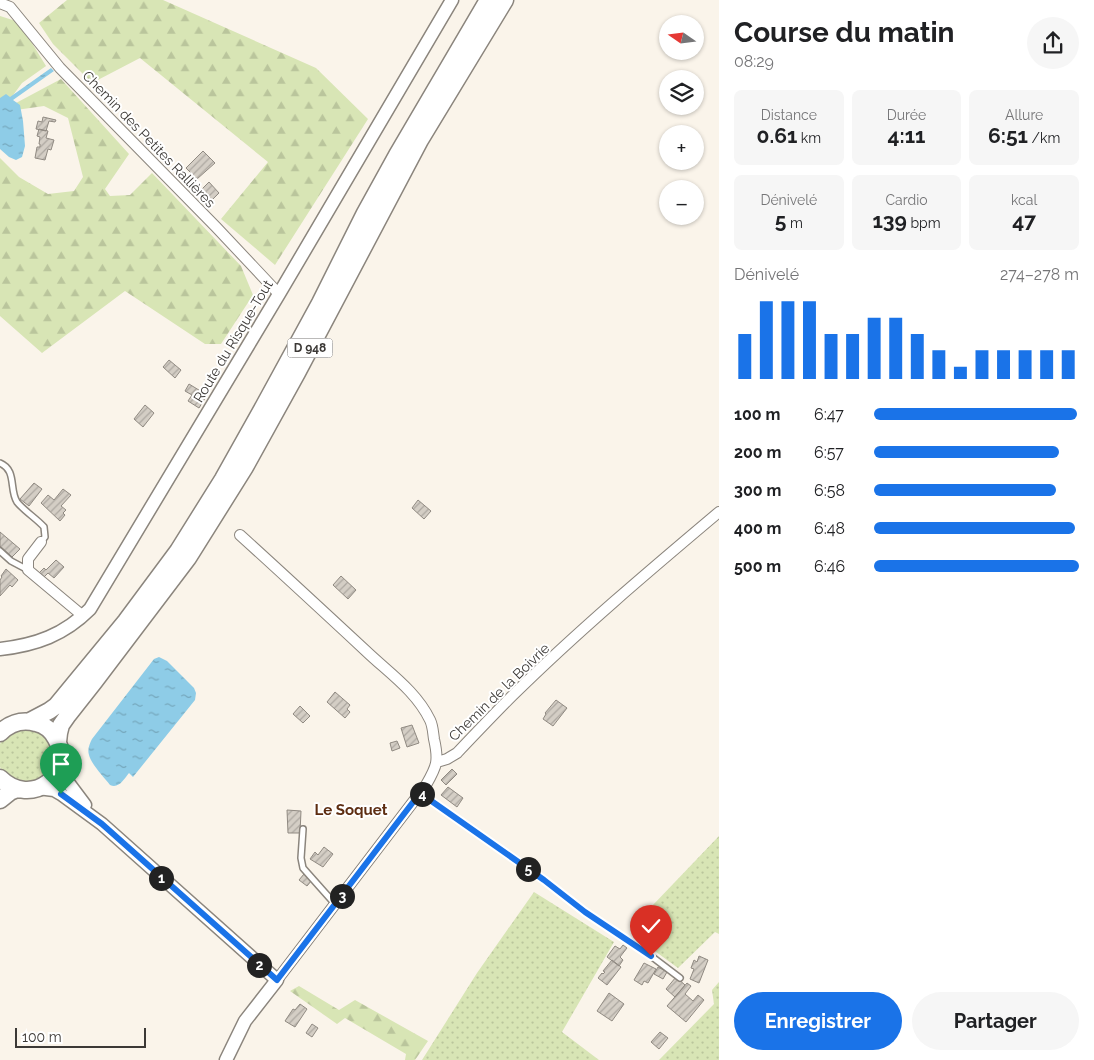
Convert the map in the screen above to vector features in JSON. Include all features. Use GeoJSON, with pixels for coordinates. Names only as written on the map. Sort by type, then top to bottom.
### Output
{"type":"FeatureCollection","features":[{"type":"Feature","properties":{"kind":"highway","name":"D 948"},"geometry":{"type":"LineString","coordinates":[[30,721],[56,706],[126,621],[183,543],[256,421],[320,303],[365,213],[488,0]]}},
{"type":"Feature","properties":{"kind":"highway","name":"D 948"},"geometry":{"type":"LineString","coordinates":[[58,742],[59,733],[68,715],[188,558],[245,467],[420,140],[505,0]]}},
{"type":"Feature","properties":{"kind":"highway"},"geometry":{"type":"LineString","coordinates":[[0,778],[6,784],[24,791],[38,788],[52,779],[57,772],[61,757],[58,742],[53,734],[39,723],[24,721],[14,723],[1,730]]}},
{"type":"Feature","properties":{"kind":"highway"},"geometry":{"type":"LineString","coordinates":[[0,800],[17,789]]}},
{"type":"Feature","properties":{"kind":"street","name":"Route du Risque-Tout"},"geometry":{"type":"LineString","coordinates":[[0,649],[21,647],[52,636],[83,616],[97,599],[452,0]]}},
{"type":"Feature","properties":{"kind":"street","name":"Chemin des Petites Rallières"},"geometry":{"type":"LineString","coordinates":[[0,3],[10,7],[60,68],[279,294]]}},
{"type":"Feature","properties":{"kind":"street","name":"Chemin de la Boivrie"},"geometry":{"type":"LineString","coordinates":[[240,535],[407,687],[422,705],[431,722],[437,762],[447,759],[457,752],[514,694],[568,644],[664,558],[719,512]]}},
{"type":"Feature","properties":{"kind":"street"},"geometry":{"type":"LineString","coordinates":[[41,542],[28,559],[28,570],[83,616]]}},
{"type":"Feature","properties":{"kind":"street"},"geometry":{"type":"LineString","coordinates":[[226,1060],[245,1021],[420,793],[432,775],[437,762]]}},
{"type":"Feature","properties":{"kind":"street"},"geometry":{"type":"LineString","coordinates":[[60,764],[67,782],[102,824]]}},
{"type":"Feature","properties":{"kind":"street"},"geometry":{"type":"LineString","coordinates":[[38,788],[54,790],[102,824],[277,980]]}},
{"type":"Feature","properties":{"kind":"lane"},"geometry":{"type":"LineString","coordinates":[[0,463],[11,474],[16,500],[44,526],[45,537],[41,542]]}},
{"type":"Feature","properties":{"kind":"lane"},"geometry":{"type":"LineString","coordinates":[[0,551],[11,561],[28,570]]}},
{"type":"Feature","properties":{"kind":"lane"},"geometry":{"type":"LineString","coordinates":[[420,793],[680,978]]}},
{"type":"Feature","properties":{"kind":"lane"},"geometry":{"type":"LineString","coordinates":[[303,829],[302,868],[336,904]]}},
{"type":"Feature","properties":{"kind":"green space"},"geometry":{"type":"Polygon","coordinates":[[[67,0],[163,0],[316,68],[368,119],[275,265],[221,219],[268,162],[140,58],[92,83],[53,44],[39,23],[67,0]]]}},
{"type":"Feature","properties":{"kind":"green space"},"geometry":{"type":"Polygon","coordinates":[[[0,16],[19,22],[46,66],[22,83],[0,113],[0,16]]]}},
{"type":"Feature","properties":{"kind":"green space"},"geometry":{"type":"Polygon","coordinates":[[[61,79],[129,154],[105,189],[110,196],[130,195],[152,173],[241,266],[253,295],[221,344],[205,344],[125,291],[42,353],[0,316],[0,158],[19,177],[48,194],[74,191],[83,177],[68,118],[44,106],[16,110],[16,103],[61,79]]]}},
{"type":"Feature","properties":{"kind":"green space"},"geometry":{"type":"Polygon","coordinates":[[[16,729],[38,729],[53,745],[54,763],[43,779],[24,784],[3,772],[0,767],[0,744],[2,740],[16,729]]]}},
{"type":"Feature","properties":{"kind":"green space"},"geometry":{"type":"Polygon","coordinates":[[[719,836],[719,934],[715,932],[678,968],[633,935],[652,906],[719,836]]]}},
{"type":"Feature","properties":{"kind":"green space"},"geometry":{"type":"Polygon","coordinates":[[[534,892],[614,942],[562,1032],[599,1060],[422,1060],[477,973],[534,892]]]}},
{"type":"Feature","properties":{"kind":"green space"},"geometry":{"type":"Polygon","coordinates":[[[719,982],[719,1060],[659,1060],[714,1004],[712,990],[719,982]]]}},
{"type":"Feature","properties":{"kind":"green space"},"geometry":{"type":"Polygon","coordinates":[[[299,986],[339,1010],[355,1000],[428,1041],[415,1060],[405,1060],[406,1054],[345,1018],[337,1024],[290,991],[299,986]]]}},
{"type":"Feature","properties":{"kind":"water"},"geometry":{"type":"Polygon","coordinates":[[[51,68],[54,71],[13,100],[20,105],[25,146],[22,157],[16,160],[0,149],[0,98],[6,94],[10,97],[51,68]]]}},
{"type":"Feature","properties":{"kind":"water"},"geometry":{"type":"Polygon","coordinates":[[[159,657],[167,661],[194,688],[196,693],[195,700],[133,777],[129,773],[119,785],[110,785],[90,759],[88,751],[90,744],[154,659],[159,657]]]}},
{"type":"Feature","properties":{"kind":"building"},"geometry":{"type":"Polygon","coordinates":[[[43,117],[56,120],[55,122],[49,121],[46,131],[36,129],[38,121],[42,122],[43,117]]]}},
{"type":"Feature","properties":{"kind":"building"},"geometry":{"type":"Polygon","coordinates":[[[39,129],[48,131],[46,138],[54,140],[51,150],[48,149],[45,160],[35,158],[37,147],[40,147],[40,137],[37,136],[39,129]]]}},
{"type":"Feature","properties":{"kind":"building"},"geometry":{"type":"Polygon","coordinates":[[[203,151],[215,163],[197,179],[186,168],[203,151]]]}},
{"type":"Feature","properties":{"kind":"building"},"geometry":{"type":"Polygon","coordinates":[[[209,182],[219,193],[210,202],[200,191],[209,182]]]}},
{"type":"Feature","properties":{"kind":"building"},"geometry":{"type":"Polygon","coordinates":[[[169,360],[181,370],[175,378],[163,367],[169,360]]]}},
{"type":"Feature","properties":{"kind":"building"},"geometry":{"type":"Polygon","coordinates":[[[189,384],[207,395],[199,408],[188,401],[192,395],[185,391],[189,384]]]}},
{"type":"Feature","properties":{"kind":"building"},"geometry":{"type":"Polygon","coordinates":[[[145,405],[154,413],[143,427],[134,419],[145,405]]]}},
{"type":"Feature","properties":{"kind":"building"},"geometry":{"type":"Polygon","coordinates":[[[34,483],[42,489],[29,506],[20,499],[34,483]]]}},
{"type":"Feature","properties":{"kind":"building"},"geometry":{"type":"Polygon","coordinates":[[[63,489],[71,495],[61,506],[66,510],[63,513],[65,515],[60,521],[41,503],[48,495],[54,500],[63,489]]]}},
{"type":"Feature","properties":{"kind":"building"},"geometry":{"type":"Polygon","coordinates":[[[418,500],[431,511],[424,519],[412,508],[418,500]]]}},
{"type":"Feature","properties":{"kind":"building"},"geometry":{"type":"Polygon","coordinates":[[[0,532],[20,549],[12,557],[0,546],[0,532]]]}},
{"type":"Feature","properties":{"kind":"building"},"geometry":{"type":"Polygon","coordinates":[[[56,560],[64,567],[54,578],[48,573],[44,577],[39,573],[44,568],[46,570],[56,560]]]}},
{"type":"Feature","properties":{"kind":"building"},"geometry":{"type":"Polygon","coordinates":[[[6,569],[18,580],[12,587],[10,585],[0,596],[0,580],[6,569]]]}},
{"type":"Feature","properties":{"kind":"building"},"geometry":{"type":"Polygon","coordinates":[[[341,576],[356,590],[348,599],[333,585],[341,576]]]}},
{"type":"Feature","properties":{"kind":"building"},"geometry":{"type":"Polygon","coordinates":[[[335,692],[350,705],[347,709],[350,712],[345,718],[327,702],[335,692]]]}},
{"type":"Feature","properties":{"kind":"building"},"geometry":{"type":"Polygon","coordinates":[[[556,700],[567,708],[553,726],[543,719],[545,713],[556,700]]]}},
{"type":"Feature","properties":{"kind":"building"},"geometry":{"type":"Polygon","coordinates":[[[300,706],[310,716],[303,723],[293,714],[300,706]]]}},
{"type":"Feature","properties":{"kind":"building"},"geometry":{"type":"Polygon","coordinates":[[[412,725],[419,743],[407,747],[401,728],[412,725]]]}},
{"type":"Feature","properties":{"kind":"building"},"geometry":{"type":"Polygon","coordinates":[[[397,741],[400,748],[392,751],[390,743],[397,741]]]}},
{"type":"Feature","properties":{"kind":"building"},"geometry":{"type":"Polygon","coordinates":[[[452,769],[457,774],[446,785],[441,780],[452,769]]]}},
{"type":"Feature","properties":{"kind":"building"},"geometry":{"type":"Polygon","coordinates":[[[448,787],[463,798],[457,807],[441,795],[448,787]]]}},
{"type":"Feature","properties":{"kind":"building"},"geometry":{"type":"Polygon","coordinates":[[[287,810],[301,811],[300,833],[288,833],[287,810]]]}},
{"type":"Feature","properties":{"kind":"building"},"geometry":{"type":"Polygon","coordinates":[[[324,847],[333,854],[323,867],[310,859],[315,852],[318,855],[324,847]]]}},
{"type":"Feature","properties":{"kind":"building"},"geometry":{"type":"Polygon","coordinates":[[[304,874],[312,880],[307,886],[299,880],[304,874]]]}},
{"type":"Feature","properties":{"kind":"building"},"geometry":{"type":"Polygon","coordinates":[[[623,945],[627,948],[620,957],[623,960],[619,966],[607,957],[615,946],[620,949],[623,945]]]}},
{"type":"Feature","properties":{"kind":"building"},"geometry":{"type":"Polygon","coordinates":[[[699,956],[708,960],[699,983],[690,979],[694,969],[691,968],[694,960],[697,962],[699,956]]]}},
{"type":"Feature","properties":{"kind":"building"},"geometry":{"type":"Polygon","coordinates":[[[612,960],[621,967],[607,985],[598,978],[605,972],[603,971],[612,960]]]}},
{"type":"Feature","properties":{"kind":"building"},"geometry":{"type":"Polygon","coordinates":[[[644,963],[656,969],[648,983],[644,981],[642,985],[634,980],[644,963]]]}},
{"type":"Feature","properties":{"kind":"building"},"geometry":{"type":"Polygon","coordinates":[[[658,967],[667,972],[663,979],[654,974],[658,967]]]}},
{"type":"Feature","properties":{"kind":"building"},"geometry":{"type":"Polygon","coordinates":[[[676,977],[685,985],[675,997],[666,989],[676,977]]]}},
{"type":"Feature","properties":{"kind":"building"},"geometry":{"type":"Polygon","coordinates":[[[687,983],[691,986],[685,994],[693,1001],[698,995],[704,1000],[686,1022],[667,1006],[687,983]]]}},
{"type":"Feature","properties":{"kind":"building"},"geometry":{"type":"Polygon","coordinates":[[[609,993],[624,1004],[612,1021],[597,1011],[609,993]]]}},
{"type":"Feature","properties":{"kind":"building"},"geometry":{"type":"Polygon","coordinates":[[[300,1004],[307,1009],[295,1027],[285,1021],[293,1009],[295,1010],[300,1004]]]}},
{"type":"Feature","properties":{"kind":"building"},"geometry":{"type":"Polygon","coordinates":[[[312,1024],[318,1028],[312,1037],[306,1033],[312,1024]]]}},
{"type":"Feature","properties":{"kind":"building"},"geometry":{"type":"Polygon","coordinates":[[[660,1032],[668,1038],[659,1049],[651,1042],[660,1032]]]}},
{"type":"Feature","properties":{"kind":"district","name":"Le Soquet"},"geometry":{"type":"Point","coordinates":[351,810]}},
{"type":"Feature","properties":{"kind":"route"},"geometry":{"type":"LineString","coordinates":[[61,794],[102,824],[277,980],[420,793],[544,880],[585,912],[651,956]]}}]}
